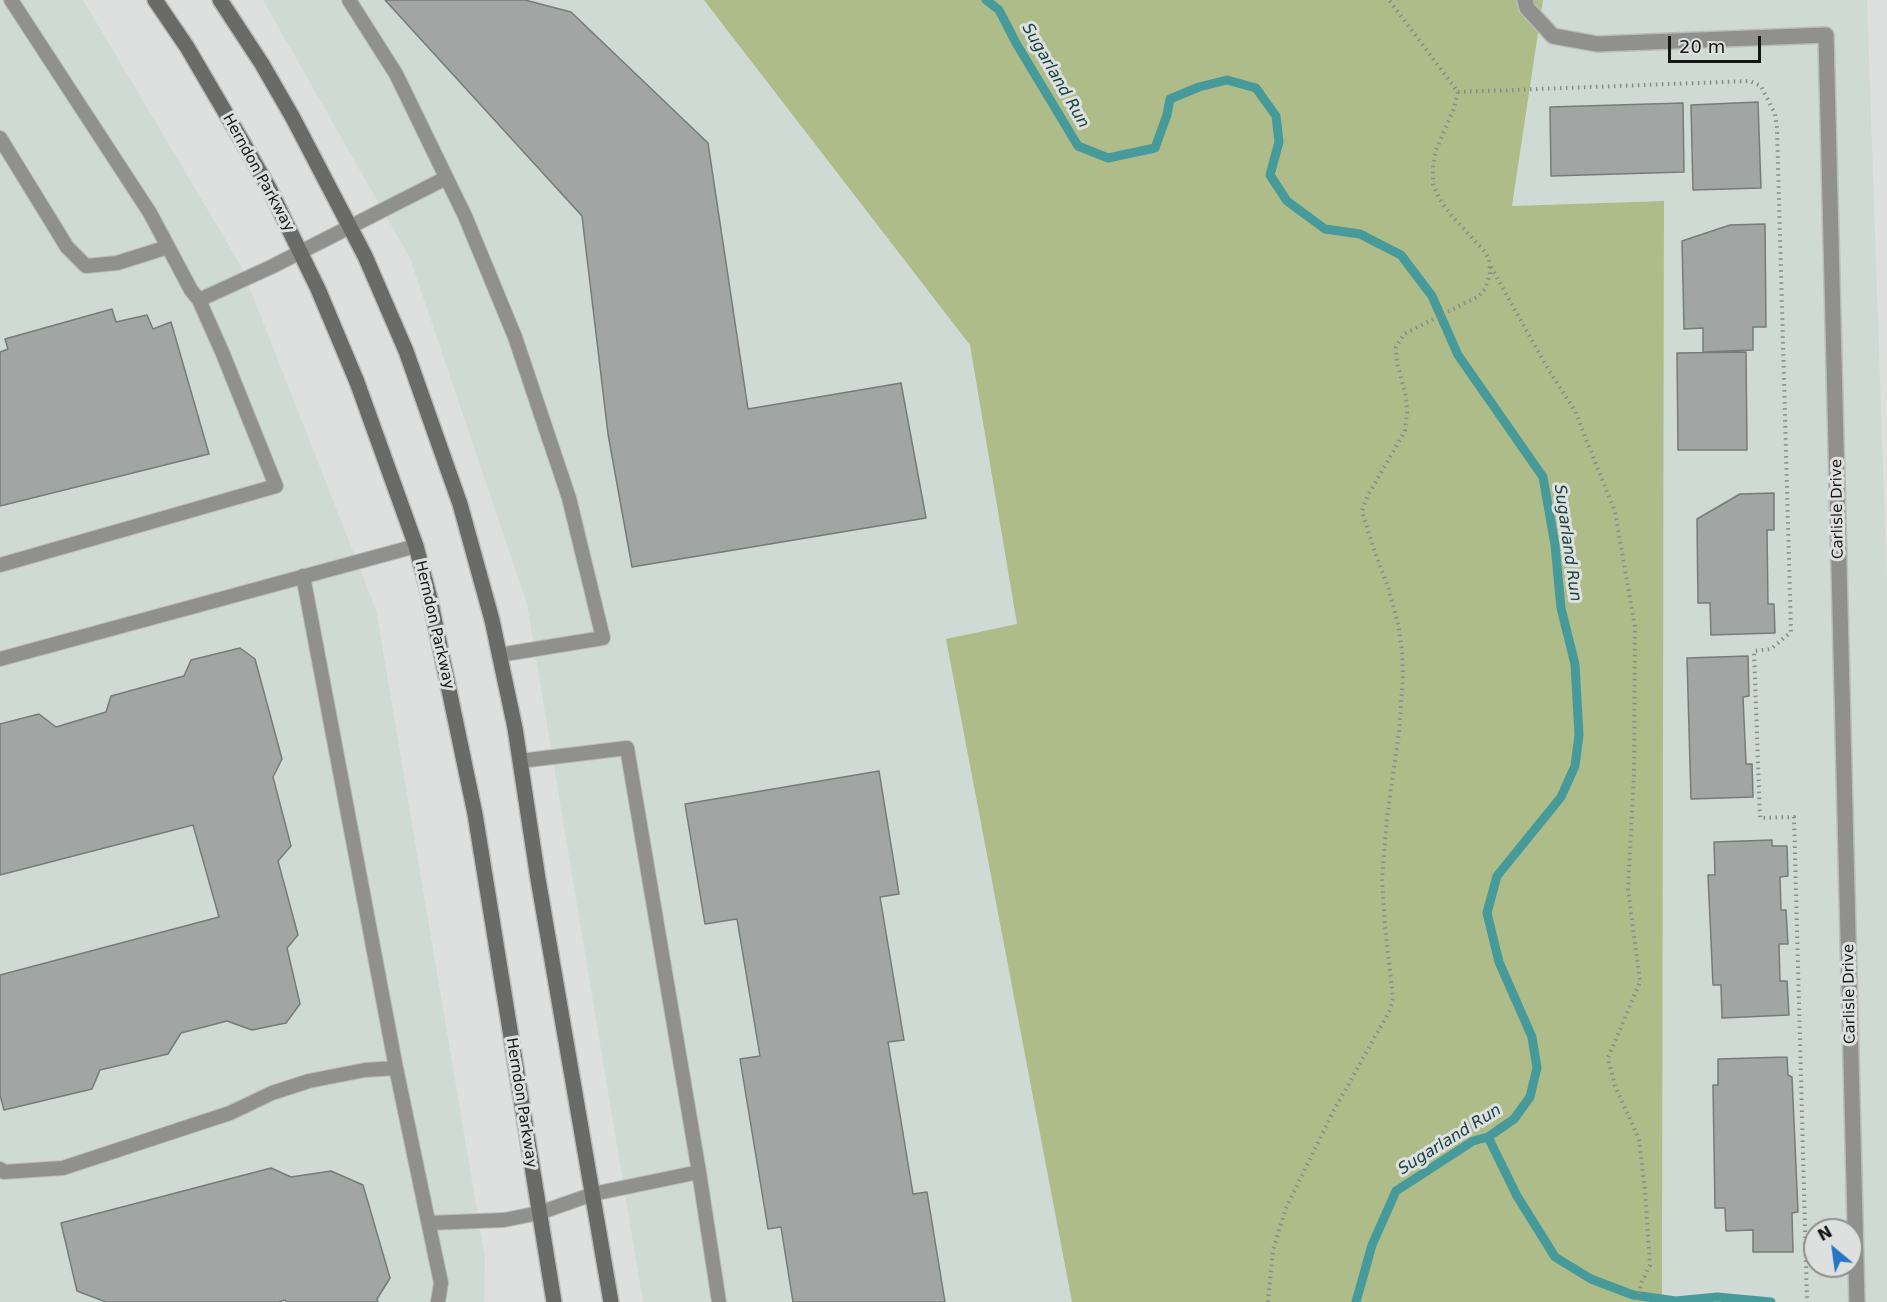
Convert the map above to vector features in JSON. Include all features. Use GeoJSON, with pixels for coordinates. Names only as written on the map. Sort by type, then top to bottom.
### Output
{"type":"FeatureCollection","features":[{"type":"Feature","properties":{"kind":"main road","name":"Herndon Parkway"},"geometry":{"type":"LineString","coordinates":[[154,0],[187,47],[242,141],[269,188],[300,252],[357,382],[416,546],[430,599],[475,814],[554,1302]]}},
{"type":"Feature","properties":{"kind":"main road"},"geometry":{"type":"LineString","coordinates":[[220,0],[262,64],[293,118],[365,256],[406,351],[476,558],[499,655],[520,761],[611,1302]]}},
{"type":"Feature","properties":{"kind":"street","name":"Carlisle Drive"},"geometry":{"type":"LineString","coordinates":[[1525,0],[1527,8],[1553,36],[1597,44],[1826,35],[1857,1302]]}},
{"type":"Feature","properties":{"kind":"lane"},"geometry":{"type":"LineString","coordinates":[[0,565],[276,486],[199,300],[191,290],[150,213],[11,0]]}},
{"type":"Feature","properties":{"kind":"lane"},"geometry":{"type":"LineString","coordinates":[[349,0],[396,74],[465,216],[522,359],[569,498],[603,638],[499,655]]}},
{"type":"Feature","properties":{"kind":"lane"},"geometry":{"type":"LineString","coordinates":[[0,138],[67,247],[86,266],[117,263],[168,246]]}},
{"type":"Feature","properties":{"kind":"lane"},"geometry":{"type":"LineString","coordinates":[[199,300],[446,178]]}},
{"type":"Feature","properties":{"kind":"lane"},"geometry":{"type":"LineString","coordinates":[[0,658],[416,546]]}},
{"type":"Feature","properties":{"kind":"lane"},"geometry":{"type":"LineString","coordinates":[[303,576],[396,1068],[441,1283],[438,1302]]}},
{"type":"Feature","properties":{"kind":"lane"},"geometry":{"type":"LineString","coordinates":[[520,761],[627,748],[719,1302]]}},
{"type":"Feature","properties":{"kind":"lane"},"geometry":{"type":"LineString","coordinates":[[0,1169],[4,1172],[63,1168],[230,1113],[272,1093],[309,1081],[396,1068]]}},
{"type":"Feature","properties":{"kind":"lane"},"geometry":{"type":"LineString","coordinates":[[429,1223],[504,1220],[539,1213],[593,1194],[699,1172]]}},
{"type":"Feature","properties":{"kind":"path"},"geometry":{"type":"LineString","coordinates":[[1389,0],[1458,92]]}},
{"type":"Feature","properties":{"kind":"path"},"geometry":{"type":"LineString","coordinates":[[1458,92],[1750,81],[1761,86],[1775,114],[1791,632],[1771,650],[1754,651],[1760,818],[1794,817],[1807,1302]]}},
{"type":"Feature","properties":{"kind":"path"},"geometry":{"type":"LineString","coordinates":[[1458,92],[1453,111],[1436,150],[1433,184],[1450,214],[1485,252],[1490,267],[1548,369],[1575,411],[1615,512],[1635,627],[1634,774],[1628,889],[1640,982],[1608,1058],[1615,1086],[1639,1139],[1646,1190],[1650,1264],[1641,1283],[1638,1302]]}},
{"type":"Feature","properties":{"kind":"path"},"geometry":{"type":"LineString","coordinates":[[1268,1302],[1273,1250],[1286,1208],[1334,1110],[1390,1010],[1393,998],[1382,879],[1387,818],[1399,732],[1403,678],[1402,651],[1388,586],[1362,511],[1367,497],[1405,431],[1406,396],[1397,363],[1396,347],[1404,334],[1417,326],[1479,296],[1485,289],[1490,267]]}},
{"type":"Feature","properties":{"kind":"shaded area"},"geometry":{"type":"Polygon","coordinates":[[[0,0],[83,0],[241,266],[376,610],[485,1258],[484,1302],[0,1302],[0,0]]]}},
{"type":"Feature","properties":{"kind":"shaded area"},"geometry":{"type":"Polygon","coordinates":[[[263,0],[750,0],[995,363],[1131,1302],[643,1302],[527,604],[410,258],[263,0]]]}},
{"type":"Feature","properties":{"kind":"shaded area"},"geometry":{"type":"Polygon","coordinates":[[[1543,0],[1867,0],[1887,585],[1887,1302],[1662,1302],[1664,201],[1512,206],[1543,0]]]}},
{"type":"Feature","properties":{"kind":"green space"},"geometry":{"type":"Polygon","coordinates":[[[704,0],[1543,0],[1512,206],[1664,201],[1662,1302],[1072,1302],[946,639],[1017,624],[970,345],[704,0]]]}},
{"type":"Feature","properties":{"kind":"building"},"geometry":{"type":"Polygon","coordinates":[[[385,0],[525,0],[571,12],[708,143],[748,409],[901,383],[926,518],[632,567],[608,434],[582,216],[385,0]]]}},
{"type":"Feature","properties":{"kind":"building"},"geometry":{"type":"Polygon","coordinates":[[[1758,102],[1761,188],[1693,190],[1691,105],[1758,102]]]}},
{"type":"Feature","properties":{"kind":"building"},"geometry":{"type":"Polygon","coordinates":[[[1683,103],[1684,172],[1551,176],[1550,107],[1683,103]]]}},
{"type":"Feature","properties":{"kind":"building"},"geometry":{"type":"Polygon","coordinates":[[[1765,224],[1766,327],[1753,327],[1753,350],[1703,352],[1703,328],[1684,329],[1682,241],[1730,225],[1765,224]]]}},
{"type":"Feature","properties":{"kind":"building"},"geometry":{"type":"Polygon","coordinates":[[[112,309],[116,322],[147,315],[153,329],[171,322],[209,454],[0,506],[0,352],[8,349],[5,339],[112,309]]]}},
{"type":"Feature","properties":{"kind":"building"},"geometry":{"type":"Polygon","coordinates":[[[1746,352],[1747,450],[1678,450],[1677,353],[1746,352]]]}},
{"type":"Feature","properties":{"kind":"building"},"geometry":{"type":"Polygon","coordinates":[[[1774,493],[1774,530],[1767,530],[1768,604],[1774,604],[1775,633],[1711,635],[1710,603],[1698,603],[1697,519],[1740,494],[1774,493]]]}},
{"type":"Feature","properties":{"kind":"building"},"geometry":{"type":"Polygon","coordinates":[[[240,648],[255,659],[282,759],[273,777],[291,846],[278,861],[298,935],[287,948],[300,1004],[286,1023],[252,1030],[227,1021],[181,1033],[168,1054],[100,1070],[92,1089],[4,1110],[0,1095],[0,975],[219,917],[193,825],[0,875],[0,724],[39,714],[56,727],[106,712],[111,696],[184,676],[191,660],[240,648]]]}},
{"type":"Feature","properties":{"kind":"building"},"geometry":{"type":"Polygon","coordinates":[[[1748,656],[1749,696],[1743,697],[1746,764],[1752,764],[1753,797],[1691,799],[1687,658],[1748,656]]]}},
{"type":"Feature","properties":{"kind":"building"},"geometry":{"type":"Polygon","coordinates":[[[879,771],[899,894],[880,897],[904,1040],[888,1042],[913,1194],[927,1192],[945,1302],[793,1302],[781,1227],[768,1229],[740,1059],[760,1056],[737,919],[705,924],[685,804],[879,771]]]}},
{"type":"Feature","properties":{"kind":"building"},"geometry":{"type":"Polygon","coordinates":[[[1772,840],[1772,846],[1787,846],[1788,876],[1780,877],[1781,910],[1786,910],[1788,944],[1779,944],[1780,981],[1787,981],[1789,1015],[1722,1018],[1721,985],[1713,985],[1708,875],[1715,875],[1714,842],[1772,840]]]}},
{"type":"Feature","properties":{"kind":"building"},"geometry":{"type":"Polygon","coordinates":[[[1787,1057],[1788,1075],[1792,1077],[1798,1212],[1792,1213],[1793,1252],[1753,1252],[1753,1230],[1726,1231],[1725,1208],[1715,1208],[1713,1085],[1718,1085],[1718,1059],[1787,1057]]]}},
{"type":"Feature","properties":{"kind":"building"},"geometry":{"type":"Polygon","coordinates":[[[271,1168],[291,1177],[331,1171],[363,1185],[390,1278],[377,1299],[378,1302],[286,1302],[285,1300],[278,1302],[106,1302],[77,1291],[61,1223],[271,1168]]]}},
{"type":"Feature","properties":{"kind":"waterway","name":"Sugarland Run"},"geometry":{"type":"LineString","coordinates":[[986,0],[999,10],[1016,43],[1078,146],[1108,158],[1155,148],[1167,115],[1170,99],[1199,87],[1227,80],[1256,88],[1276,116],[1279,142],[1270,175],[1287,201],[1325,229],[1360,234],[1401,255],[1432,296],[1458,355],[1543,477],[1555,545],[1561,608],[1575,664],[1579,735],[1575,766],[1561,797],[1497,876],[1487,913],[1499,962],[1532,1037],[1537,1068],[1530,1097],[1514,1119],[1488,1137],[1473,1141],[1396,1191],[1372,1245],[1356,1302]]}},
{"type":"Feature","properties":{"kind":"waterway"},"geometry":{"type":"LineString","coordinates":[[1488,1137],[1517,1196],[1555,1257],[1591,1279],[1633,1295],[1676,1301],[1717,1297],[1771,1302]]}}]}
